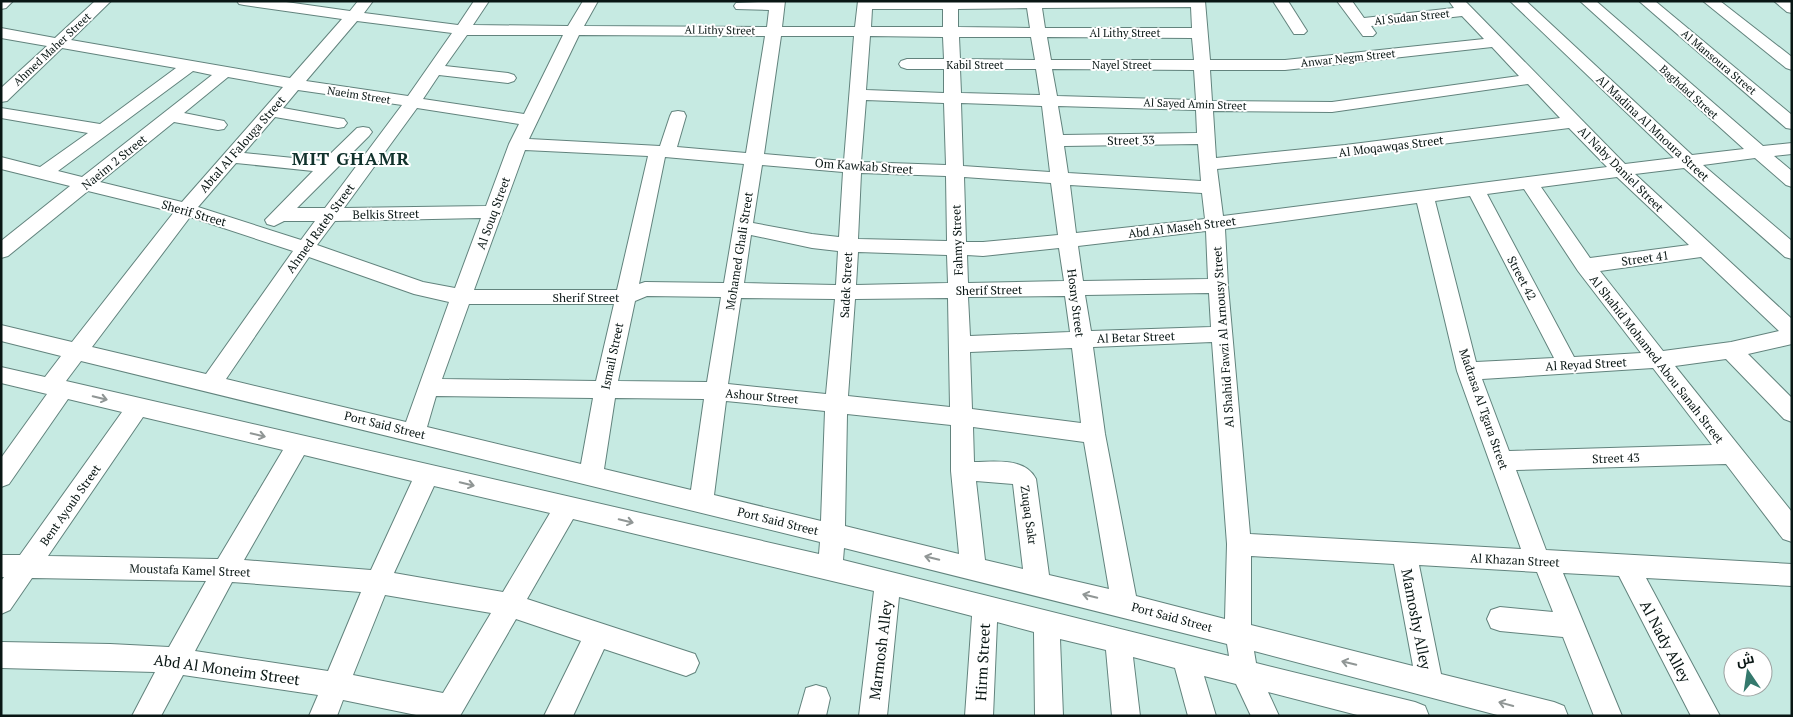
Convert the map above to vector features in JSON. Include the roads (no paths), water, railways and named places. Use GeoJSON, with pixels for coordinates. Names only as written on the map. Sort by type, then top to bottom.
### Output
{"type":"FeatureCollection","features":[{"type":"Feature","properties":{"kind":"street"},"geometry":{"type":"LineString","coordinates":[[1,5],[6,1]]}},
{"type":"Feature","properties":{"kind":"street","name":"Ahmed Maher Street"},"geometry":{"type":"LineString","coordinates":[[1,97],[104,1]]}},
{"type":"Feature","properties":{"kind":"street","name":"Al Lithy Street"},"geometry":{"type":"LineString","coordinates":[[244,1],[352,17],[461,30],[1199,33]]}},
{"type":"Feature","properties":{"kind":"street","name":"Abtal Al Falouga Street"},"geometry":{"type":"LineString","coordinates":[[1,477],[77,350],[186,209],[366,1]]}},
{"type":"Feature","properties":{"kind":"street","name":"Ahmed Rateb Street"},"geometry":{"type":"LineString","coordinates":[[212,383],[329,214],[412,103],[482,1]]}},
{"type":"Feature","properties":{"kind":"street","name":"Al Souq Street"},"geometry":{"type":"LineString","coordinates":[[414,432],[428,386],[518,144],[574,29],[591,1]]}},
{"type":"Feature","properties":{"kind":"street"},"geometry":{"type":"LineString","coordinates":[[1280,1],[1299,31]]}},
{"type":"Feature","properties":{"kind":"street","name":"Al Sudan Street"},"geometry":{"type":"LineString","coordinates":[[1344,1],[1370,35]]}},
{"type":"Feature","properties":{"kind":"street","name":"Al Madina Al Mnoura Street"},"geometry":{"type":"LineString","coordinates":[[1517,1],[1689,162],[1792,252]]}},
{"type":"Feature","properties":{"kind":"street","name":"Baghdad Street"},"geometry":{"type":"LineString","coordinates":[[1587,1],[1792,181]]}},
{"type":"Feature","properties":{"kind":"street","name":"Al Mansoura Street"},"geometry":{"type":"LineString","coordinates":[[1646,1],[1792,124]]}},
{"type":"Feature","properties":{"kind":"street"},"geometry":{"type":"LineString","coordinates":[[1710,1],[1792,65]]}},
{"type":"Feature","properties":{"kind":"street"},"geometry":{"type":"LineString","coordinates":[[1781,1],[1792,9]]}},
{"type":"Feature","properties":{"kind":"street"},"geometry":{"type":"LineString","coordinates":[[865,3],[1198,2]]}},
{"type":"Feature","properties":{"kind":"street","name":"Al Shahid Fawzi Al Arnousy Street"},"geometry":{"type":"LineString","coordinates":[[1198,2],[1206,138],[1215,224],[1218,286],[1239,544],[1238,634],[1245,674],[1265,716]]}},
{"type":"Feature","properties":{"kind":"street"},"geometry":{"type":"LineString","coordinates":[[741,6],[778,3]]}},
{"type":"Feature","properties":{"kind":"street","name":"Mohamed Ghali Street"},"geometry":{"type":"LineString","coordinates":[[701,502],[715,391],[733,290],[778,3]]}},
{"type":"Feature","properties":{"kind":"street","name":"Sadek Street"},"geometry":{"type":"LineString","coordinates":[[830,568],[833,534],[836,403],[846,292],[852,167],[865,3]]}},
{"type":"Feature","properties":{"kind":"street","name":"Fahmy Street"},"geometry":{"type":"LineString","coordinates":[[950,3],[963,471],[973,568]]}},
{"type":"Feature","properties":{"kind":"street","name":"Hosny Street"},"geometry":{"type":"LineString","coordinates":[[1034,3],[1069,239],[1094,434],[1124,605]]}},
{"type":"Feature","properties":{"kind":"street","name":"Al Sudan Street"},"geometry":{"type":"LineString","coordinates":[[1359,23],[1461,6]]}},
{"type":"Feature","properties":{"kind":"street","name":"Al Naby Daniel Street"},"geometry":{"type":"LineString","coordinates":[[1461,6],[1621,171],[1792,331]]}},
{"type":"Feature","properties":{"kind":"street","name":"Naeim Street"},"geometry":{"type":"LineString","coordinates":[[1,33],[294,84],[530,120]]}},
{"type":"Feature","properties":{"kind":"street","name":"Anwar Negm Street"},"geometry":{"type":"LineString","coordinates":[[1201,65],[1314,63],[1495,42]]}},
{"type":"Feature","properties":{"kind":"street","name":"Kabil Street"},"geometry":{"type":"LineString","coordinates":[[907,64],[1044,65]]}},
{"type":"Feature","properties":{"kind":"street","name":"Nayel Street"},"geometry":{"type":"LineString","coordinates":[[1044,65],[1201,65]]}},
{"type":"Feature","properties":{"kind":"street"},"geometry":{"type":"LineString","coordinates":[[44,173],[190,66]]}},
{"type":"Feature","properties":{"kind":"street"},"geometry":{"type":"LineString","coordinates":[[434,70],[508,78]]}},
{"type":"Feature","properties":{"kind":"street","name":"Naeim 2 Street"},"geometry":{"type":"LineString","coordinates":[[1,251],[225,72]]}},
{"type":"Feature","properties":{"kind":"street","name":"Al Sayed Amin Street"},"geometry":{"type":"LineString","coordinates":[[858,94],[1290,108],[1332,107],[1531,79]]}},
{"type":"Feature","properties":{"kind":"street"},"geometry":{"type":"LineString","coordinates":[[270,112],[338,123]]}},
{"type":"Feature","properties":{"kind":"street"},"geometry":{"type":"LineString","coordinates":[[1,113],[104,130]]}},
{"type":"Feature","properties":{"kind":"street"},"geometry":{"type":"LineString","coordinates":[[171,116],[218,125]]}},
{"type":"Feature","properties":{"kind":"street","name":"Ismail Street"},"geometry":{"type":"LineString","coordinates":[[591,475],[605,391],[625,297],[662,151],[678,116]]}},
{"type":"Feature","properties":{"kind":"street","name":"Al Moqawqas Street"},"geometry":{"type":"LineString","coordinates":[[1208,164],[1394,146],[1573,122]]}},
{"type":"Feature","properties":{"kind":"street"},"geometry":{"type":"LineString","coordinates":[[261,233],[362,132]]}},
{"type":"Feature","properties":{"kind":"street","name":"Street 33"},"geometry":{"type":"LineString","coordinates":[[1055,141],[1206,138]]}},
{"type":"Feature","properties":{"kind":"street","name":"Om Kawkab Street"},"geometry":{"type":"LineString","coordinates":[[518,144],[662,151],[754,157],[852,167],[954,171],[1210,188]]}},
{"type":"Feature","properties":{"kind":"street","name":"Abd Al Maseh Street"},"geometry":{"type":"LineString","coordinates":[[743,227],[812,241],[848,245],[983,249],[1176,229],[1792,148]]}},
{"type":"Feature","properties":{"kind":"street"},"geometry":{"type":"LineString","coordinates":[[231,157],[327,167]]}},
{"type":"Feature","properties":{"kind":"street","name":"Sherif Street"},"geometry":{"type":"LineString","coordinates":[[2,164],[186,209],[421,289],[462,297],[625,297],[645,289],[846,292],[1218,286]]}},
{"type":"Feature","properties":{"kind":"street","name":"Al Shahid Mohamed Abou Sanah Street"},"geometry":{"type":"LineString","coordinates":[[1529,183],[1585,266],[1792,531]]}},
{"type":"Feature","properties":{"kind":"street","name":"Street 42"},"geometry":{"type":"LineString","coordinates":[[1476,190],[1568,365]]}},
{"type":"Feature","properties":{"kind":"street","name":"Madrasa Al Tgara Street"},"geometry":{"type":"LineString","coordinates":[[1425,197],[1468,371],[1501,461],[1608,716]]}},
{"type":"Feature","properties":{"kind":"street","name":"Belkis Street"},"geometry":{"type":"LineString","coordinates":[[280,215],[493,212]]}},
{"type":"Feature","properties":{"kind":"street","name":"Street 41"},"geometry":{"type":"LineString","coordinates":[[1585,266],[1704,250]]}},
{"type":"Feature","properties":{"kind":"street","name":"Port Said Street"},"geometry":{"type":"LineString","coordinates":[[1,333],[1124,605],[1554,716]]}},
{"type":"Feature","properties":{"kind":"street","name":"Al Betar Street"},"geometry":{"type":"LineString","coordinates":[[960,344],[1222,334]]}},
{"type":"Feature","properties":{"kind":"street","name":"Al Reyad Street"},"geometry":{"type":"LineString","coordinates":[[1468,371],[1657,360],[1731,350],[1792,336]]}},
{"type":"Feature","properties":{"kind":"street"},"geometry":{"type":"LineString","coordinates":[[1731,350],[1792,413]]}},
{"type":"Feature","properties":{"kind":"street"},"geometry":{"type":"LineString","coordinates":[[1,375],[830,568],[985,609],[1405,714]]}},
{"type":"Feature","properties":{"kind":"street","name":"Ashour Street"},"geometry":{"type":"LineString","coordinates":[[428,386],[605,391],[715,391],[962,417],[1094,434]]}},
{"type":"Feature","properties":{"kind":"street","name":"Bent Ayoub Street"},"geometry":{"type":"LineString","coordinates":[[1,602],[138,407]]}},
{"type":"Feature","properties":{"kind":"street"},"geometry":{"type":"LineString","coordinates":[[146,716],[225,570],[299,444]]}},
{"type":"Feature","properties":{"kind":"street","name":"Street 43"},"geometry":{"type":"LineString","coordinates":[[1501,461],[1731,454]]}},
{"type":"Feature","properties":{"kind":"street","name":"Zuqaq Sakr"},"geometry":{"type":"LineString","coordinates":[[963,471],[1016,473],[1024,479],[1038,584]]}},
{"type":"Feature","properties":{"kind":"street"},"geometry":{"type":"LineString","coordinates":[[323,716],[378,582],[427,474]]}},
{"type":"Feature","properties":{"kind":"street"},"geometry":{"type":"LineString","coordinates":[[447,712],[567,507]]}},
{"type":"Feature","properties":{"kind":"street","name":"Al Khazan Street"},"geometry":{"type":"LineString","coordinates":[[1239,544],[1792,575]]}},
{"type":"Feature","properties":{"kind":"street","name":"Mamoshy Alley"},"geometry":{"type":"LineString","coordinates":[[1404,553],[1430,684]]}},
{"type":"Feature","properties":{"kind":"street","name":"Moustafa Kamel Street"},"geometry":{"type":"LineString","coordinates":[[1,566],[225,570],[378,582],[510,605],[686,663]]}},
{"type":"Feature","properties":{"kind":"street","name":"Al Nady Alley"},"geometry":{"type":"LineString","coordinates":[[1626,566],[1706,716]]}},
{"type":"Feature","properties":{"kind":"street","name":"Marmosh Alley"},"geometry":{"type":"LineString","coordinates":[[873,716],[888,584]]}},
{"type":"Feature","properties":{"kind":"street","name":"Hirm Street"},"geometry":{"type":"LineString","coordinates":[[979,716],[985,609]]}},
{"type":"Feature","properties":{"kind":"street"},"geometry":{"type":"LineString","coordinates":[[1500,619],[1571,626]]}},
{"type":"Feature","properties":{"kind":"street"},"geometry":{"type":"LineString","coordinates":[[1047,624],[1049,716]]}},
{"type":"Feature","properties":{"kind":"street"},"geometry":{"type":"LineString","coordinates":[[558,716],[598,634]]}},
{"type":"Feature","properties":{"kind":"street"},"geometry":{"type":"LineString","coordinates":[[1118,642],[1126,716]]}},
{"type":"Feature","properties":{"kind":"street","name":"Abd Al Moneim Street"},"geometry":{"type":"LineString","coordinates":[[1,654],[118,656],[175,661],[336,684],[447,712]]}},
{"type":"Feature","properties":{"kind":"street"},"geometry":{"type":"LineString","coordinates":[[1186,658],[1202,716]]}},
{"type":"Feature","properties":{"kind":"district","name":"MIT GHAMR"},"geometry":{"type":"Point","coordinates":[351,158]}}]}
